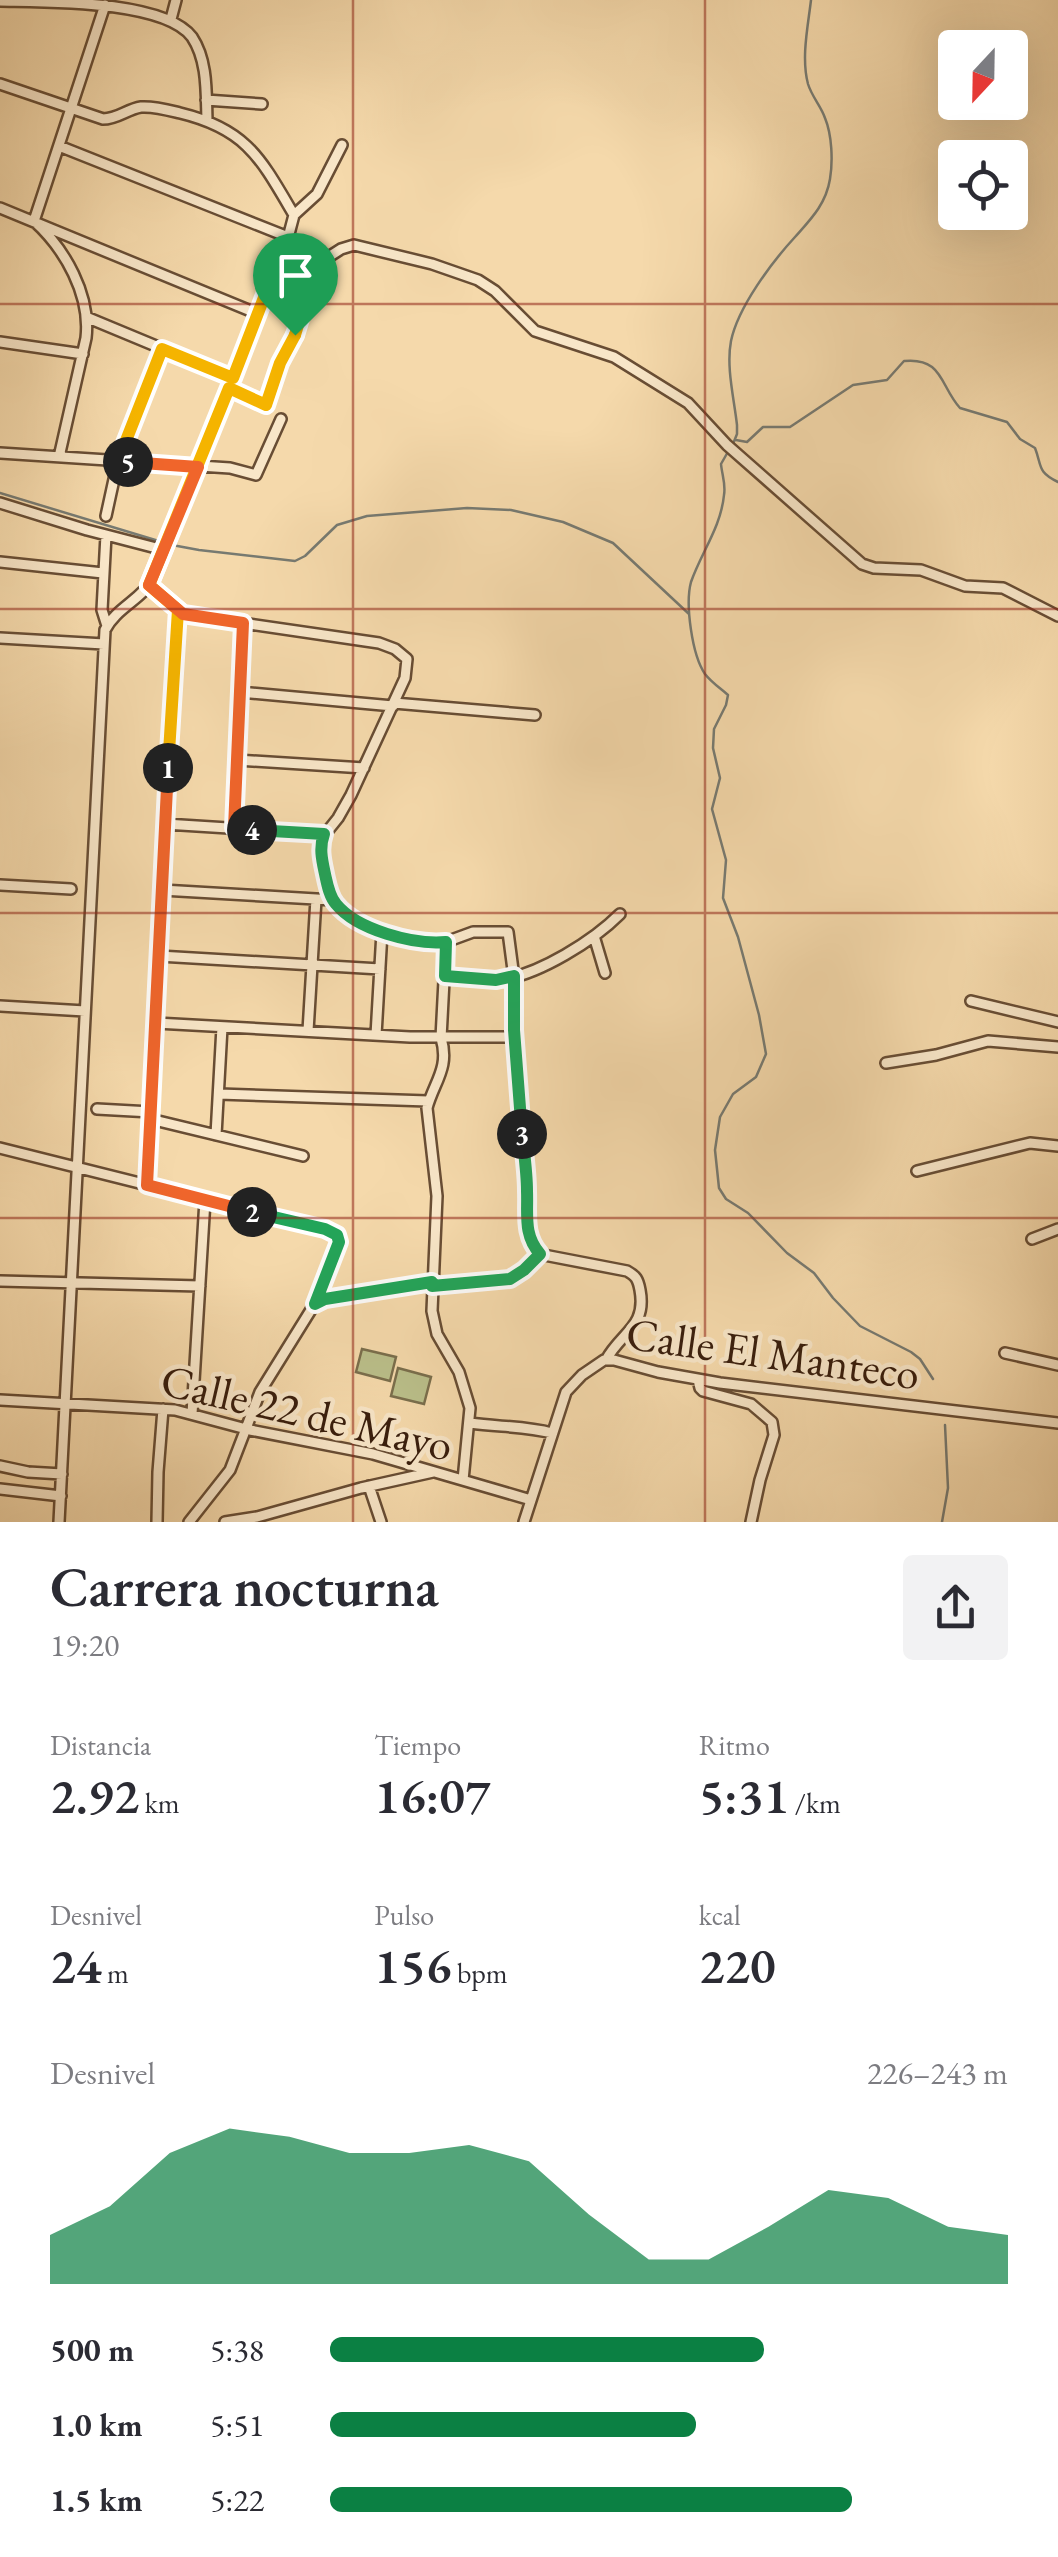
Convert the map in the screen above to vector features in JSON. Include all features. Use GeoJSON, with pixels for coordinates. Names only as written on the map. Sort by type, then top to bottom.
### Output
{"type":"FeatureCollection","features":[{"type":"Feature","properties":{"kind":"street"},"geometry":{"type":"LineString","coordinates":[[170,19],[176,0]]}},
{"type":"Feature","properties":{"kind":"street"},"geometry":{"type":"LineString","coordinates":[[0,1],[112,3],[146,9],[170,19],[187,31],[198,48],[208,120]]}},
{"type":"Feature","properties":{"kind":"street"},"geometry":{"type":"LineString","coordinates":[[34,221],[112,3]]}},
{"type":"Feature","properties":{"kind":"street"},"geometry":{"type":"LineString","coordinates":[[0,84],[108,120],[135,108],[208,120],[232,132],[248,146],[294,214]]}},
{"type":"Feature","properties":{"kind":"street"},"geometry":{"type":"LineString","coordinates":[[206,100],[262,104]]}},
{"type":"Feature","properties":{"kind":"street"},"geometry":{"type":"LineString","coordinates":[[60,1522],[86,1011],[81,890],[107,626],[149,585],[294,214],[317,194],[342,145]]}},
{"type":"Feature","properties":{"kind":"street"},"geometry":{"type":"LineString","coordinates":[[59,146],[288,237]]}},
{"type":"Feature","properties":{"kind":"street"},"geometry":{"type":"LineString","coordinates":[[0,208],[258,314]]}},
{"type":"Feature","properties":{"kind":"street"},"geometry":{"type":"LineString","coordinates":[[34,221],[49,234],[71,266],[88,329],[59,457]]}},
{"type":"Feature","properties":{"kind":"street"},"geometry":{"type":"LineString","coordinates":[[275,269],[298,274],[354,245],[478,280],[495,290],[535,331],[602,352],[635,368],[688,404],[741,458],[862,564],[921,570],[965,586],[1003,588],[1058,616]]}},
{"type":"Feature","properties":{"kind":"street"},"geometry":{"type":"LineString","coordinates":[[86,317],[162,349],[266,405],[280,363],[295,335],[316,266]]}},
{"type":"Feature","properties":{"kind":"street"},"geometry":{"type":"LineString","coordinates":[[0,342],[82,354]]}},
{"type":"Feature","properties":{"kind":"street"},"geometry":{"type":"LineString","coordinates":[[106,516],[118,461],[162,349]]}},
{"type":"Feature","properties":{"kind":"street"},"geometry":{"type":"LineString","coordinates":[[0,453],[230,468],[256,475],[281,418]]}},
{"type":"Feature","properties":{"kind":"street"},"geometry":{"type":"LineString","coordinates":[[0,503],[164,550]]}},
{"type":"Feature","properties":{"kind":"street"},"geometry":{"type":"LineString","coordinates":[[106,535],[102,614],[107,626]]}},
{"type":"Feature","properties":{"kind":"street"},"geometry":{"type":"LineString","coordinates":[[0,562],[103,573]]}},
{"type":"Feature","properties":{"kind":"street"},"geometry":{"type":"LineString","coordinates":[[149,585],[178,610],[193,616],[366,641],[396,649],[405,657],[405,678],[393,705],[338,818],[324,834],[321,850],[333,900]]}},
{"type":"Feature","properties":{"kind":"street"},"geometry":{"type":"LineString","coordinates":[[147,1185],[178,610]]}},
{"type":"Feature","properties":{"kind":"street"},"geometry":{"type":"LineString","coordinates":[[234,828],[243,623]]}},
{"type":"Feature","properties":{"kind":"street"},"geometry":{"type":"LineString","coordinates":[[0,638],[104,644]]}},
{"type":"Feature","properties":{"kind":"street"},"geometry":{"type":"LineString","coordinates":[[240,692],[535,715]]}},
{"type":"Feature","properties":{"kind":"street"},"geometry":{"type":"LineString","coordinates":[[237,760],[364,768]]}},
{"type":"Feature","properties":{"kind":"street"},"geometry":{"type":"LineString","coordinates":[[165,824],[324,834]]}},
{"type":"Feature","properties":{"kind":"street"},"geometry":{"type":"LineString","coordinates":[[0,885],[81,890]]}},
{"type":"Feature","properties":{"kind":"street"},"geometry":{"type":"LineString","coordinates":[[162,890],[333,900],[355,918],[405,940],[446,942],[473,932],[508,932],[514,976],[514,1036],[527,1226],[533,1246],[540,1254],[627,1270],[638,1280],[642,1302],[638,1318],[606,1360]]}},
{"type":"Feature","properties":{"kind":"street"},"geometry":{"type":"LineString","coordinates":[[308,1031],[316,899]]}},
{"type":"Feature","properties":{"kind":"street"},"geometry":{"type":"LineString","coordinates":[[445,976],[496,980],[514,976],[594,936],[620,914]]}},
{"type":"Feature","properties":{"kind":"street"},"geometry":{"type":"LineString","coordinates":[[376,1035],[382,932]]}},
{"type":"Feature","properties":{"kind":"street"},"geometry":{"type":"LineString","coordinates":[[594,936],[605,972]]}},
{"type":"Feature","properties":{"kind":"street"},"geometry":{"type":"LineString","coordinates":[[446,942],[441,1038],[444,1052],[440,1079],[428,1101],[438,1196],[432,1311],[442,1346],[462,1381],[470,1408],[463,1480]]}},
{"type":"Feature","properties":{"kind":"street"},"geometry":{"type":"LineString","coordinates":[[159,956],[380,969]]}},
{"type":"Feature","properties":{"kind":"street"},"geometry":{"type":"LineString","coordinates":[[971,1001],[1058,1022]]}},
{"type":"Feature","properties":{"kind":"street"},"geometry":{"type":"LineString","coordinates":[[0,1006],[86,1011]]}},
{"type":"Feature","properties":{"kind":"street"},"geometry":{"type":"LineString","coordinates":[[156,1023],[441,1038],[514,1036]]}},
{"type":"Feature","properties":{"kind":"street"},"geometry":{"type":"LineString","coordinates":[[216,1135],[222,1027]]}},
{"type":"Feature","properties":{"kind":"street"},"geometry":{"type":"LineString","coordinates":[[886,1063],[988,1041],[1058,1047]]}},
{"type":"Feature","properties":{"kind":"street"},"geometry":{"type":"LineString","coordinates":[[219,1094],[428,1101]]}},
{"type":"Feature","properties":{"kind":"street"},"geometry":{"type":"LineString","coordinates":[[97,1109],[150,1115],[303,1156]]}},
{"type":"Feature","properties":{"kind":"street"},"geometry":{"type":"LineString","coordinates":[[917,1170],[1030,1142],[1058,1146]]}},
{"type":"Feature","properties":{"kind":"street"},"geometry":{"type":"LineString","coordinates":[[0,1148],[335,1233],[339,1242],[315,1304],[260,1392],[230,1470],[188,1522]]}},
{"type":"Feature","properties":{"kind":"street"},"geometry":{"type":"LineString","coordinates":[[192,1414],[205,1200]]}},
{"type":"Feature","properties":{"kind":"street"},"geometry":{"type":"LineString","coordinates":[[1032,1238],[1058,1229]]}},
{"type":"Feature","properties":{"kind":"street"},"geometry":{"type":"LineString","coordinates":[[315,1304],[325,1299],[432,1284],[510,1279],[540,1254]]}},
{"type":"Feature","properties":{"kind":"street"},"geometry":{"type":"LineString","coordinates":[[0,1281],[200,1286]]}},
{"type":"Feature","properties":{"kind":"street"},"geometry":{"type":"LineString","coordinates":[[1005,1353],[1058,1365]]}},
{"type":"Feature","properties":{"kind":"street","name":"Calle El Manteco"},"geometry":{"type":"LineString","coordinates":[[524,1522],[569,1388],[594,1365],[606,1360],[698,1380],[1058,1423]]}},
{"type":"Feature","properties":{"kind":"street"},"geometry":{"type":"LineString","coordinates":[[698,1380],[704,1391],[751,1404],[772,1422],[772,1440],[751,1522]]}},
{"type":"Feature","properties":{"kind":"street","name":"Calle 22 de Mayo"},"geometry":{"type":"LineString","coordinates":[[0,1400],[192,1414],[362,1452],[531,1500]]}},
{"type":"Feature","properties":{"kind":"street"},"geometry":{"type":"LineString","coordinates":[[158,1522],[164,1409]]}},
{"type":"Feature","properties":{"kind":"street"},"geometry":{"type":"LineString","coordinates":[[470,1423],[528,1427],[552,1433]]}},
{"type":"Feature","properties":{"kind":"street"},"geometry":{"type":"LineString","coordinates":[[0,1466],[62,1474]]}},
{"type":"Feature","properties":{"kind":"street"},"geometry":{"type":"LineString","coordinates":[[226,1522],[436,1472]]}},
{"type":"Feature","properties":{"kind":"street"},"geometry":{"type":"LineString","coordinates":[[369,1486],[381,1522]]}},
{"type":"Feature","properties":{"kind":"street"},"geometry":{"type":"LineString","coordinates":[[0,1489],[61,1496]]}},
{"type":"Feature","properties":{"kind":"green space"},"geometry":{"type":"Polygon","coordinates":[[[362,1349],[396,1357],[390,1381],[356,1372],[362,1349]]]}},
{"type":"Feature","properties":{"kind":"green space"},"geometry":{"type":"Polygon","coordinates":[[[398,1368],[431,1377],[424,1404],[391,1396],[398,1368]]]}},
{"type":"Feature","properties":{"kind":"waterway"},"geometry":{"type":"LineString","coordinates":[[733,444],[737,425],[729,361],[735,328],[766,272],[817,211],[830,179],[829,132],[806,74],[811,0]]}},
{"type":"Feature","properties":{"kind":"waterway"},"geometry":{"type":"LineString","coordinates":[[736,440],[747,442],[763,427],[790,427],[853,385],[887,380],[904,361],[917,361],[934,368],[960,408],[1007,422],[1020,439],[1035,448],[1043,472],[1058,482]]}},
{"type":"Feature","properties":{"kind":"waterway"},"geometry":{"type":"LineString","coordinates":[[729,450],[721,464],[725,487],[722,507],[691,582],[689,616],[700,665],[707,677],[728,695],[714,729],[713,748],[720,778],[712,809],[726,860],[723,898],[738,937],[766,1054],[756,1077],[733,1094],[720,1117],[715,1150],[719,1188],[726,1199],[748,1213],[787,1253],[814,1273],[860,1326],[911,1352],[933,1379]]}},
{"type":"Feature","properties":{"kind":"waterway"},"geometry":{"type":"LineString","coordinates":[[0,493],[162,542]]}},
{"type":"Feature","properties":{"kind":"waterway"},"geometry":{"type":"LineString","coordinates":[[172,545],[295,561],[337,525],[367,516],[467,508],[511,510],[563,522],[613,543],[689,614]]}},
{"type":"Feature","properties":{"kind":"waterway"},"geometry":{"type":"LineString","coordinates":[[942,1522],[948,1488],[945,1425]]}},
{"type":"Feature","properties":{"kind":"route"},"geometry":{"type":"LineString","coordinates":[[295,335],[280,363],[266,405],[229,388],[198,467],[153,578],[149,585],[178,610],[147,1185],[335,1233],[339,1242],[315,1304],[325,1299],[432,1282],[432,1286],[510,1279],[540,1254],[533,1246],[527,1221],[528,1192],[516,1077],[514,976],[496,980],[445,976],[446,942],[390,936],[342,910],[333,900],[326,879],[321,850],[324,834],[234,828],[243,623],[183,614],[149,585],[198,467],[118,461],[162,349],[233,378],[275,269],[298,274],[316,266],[295,335]]}}]}
